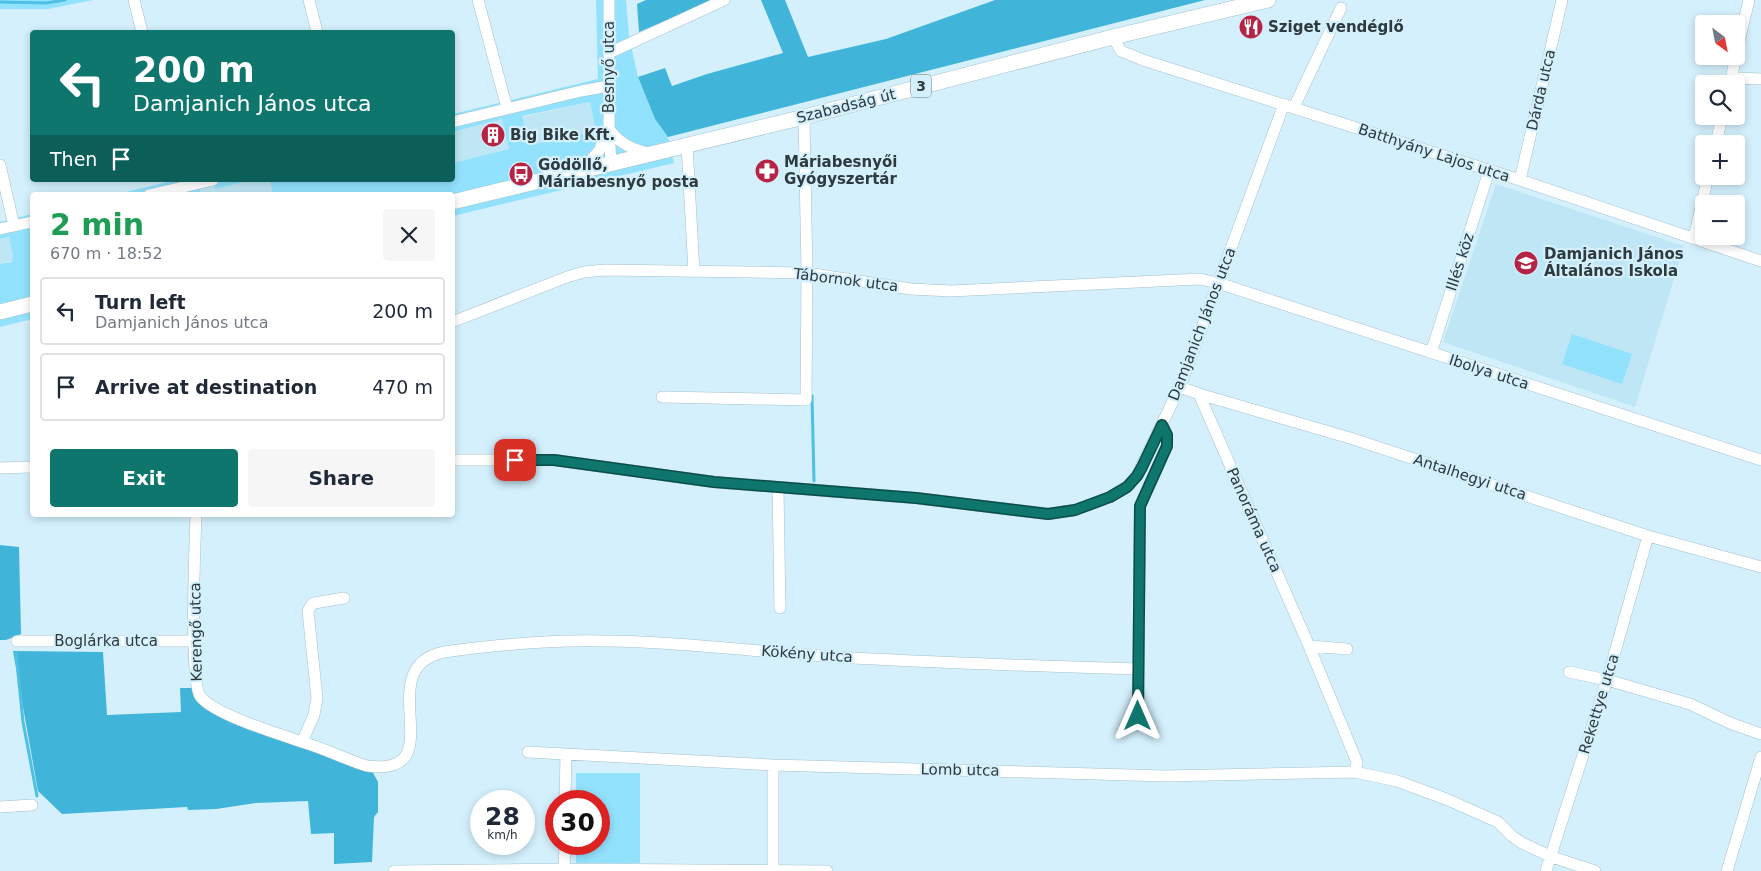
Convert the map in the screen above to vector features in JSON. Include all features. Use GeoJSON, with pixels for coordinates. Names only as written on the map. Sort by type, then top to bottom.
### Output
{"type":"FeatureCollection","features":[{"type":"Feature","properties":{"kind":"main road","name":"Szabadság út"},"geometry":{"type":"LineString","coordinates":[[455,201],[687,146],[1113,37],[1268,0]]}},
{"type":"Feature","properties":{"kind":"main road"},"geometry":{"type":"LineString","coordinates":[[0,312],[30,304]]}},
{"type":"Feature","properties":{"kind":"street"},"geometry":{"type":"LineString","coordinates":[[134,0],[142,30]]}},
{"type":"Feature","properties":{"kind":"street"},"geometry":{"type":"LineString","coordinates":[[309,0],[316,30]]}},
{"type":"Feature","properties":{"kind":"street"},"geometry":{"type":"LineString","coordinates":[[478,0],[507,108]]}},
{"type":"Feature","properties":{"kind":"street","name":"Besnyő utca"},"geometry":{"type":"LineString","coordinates":[[609,0],[609,129],[611,163]]}},
{"type":"Feature","properties":{"kind":"street"},"geometry":{"type":"LineString","coordinates":[[609,53],[724,0]]}},
{"type":"Feature","properties":{"kind":"street","name":"Dárda utca"},"geometry":{"type":"LineString","coordinates":[[1520,180],[1562,0]]}},
{"type":"Feature","properties":{"kind":"street"},"geometry":{"type":"LineString","coordinates":[[1745,15],[1748,0]]}},
{"type":"Feature","properties":{"kind":"street","name":"Damjanich János utca"},"geometry":{"type":"LineString","coordinates":[[455,460],[554,460],[714,482],[916,498],[1037,513],[1060,513],[1098,502],[1127,487],[1142,467],[1180,387],[1218,283],[1289,106],[1341,8]]}},
{"type":"Feature","properties":{"kind":"street","name":"Batthyány Lajos utca"},"geometry":{"type":"LineString","coordinates":[[1113,37],[1121,51],[1131,56],[1520,180],[1761,261]]}},
{"type":"Feature","properties":{"kind":"street"},"geometry":{"type":"LineString","coordinates":[[1745,80],[1761,79]]}},
{"type":"Feature","properties":{"kind":"street"},"geometry":{"type":"LineString","coordinates":[[455,121],[581,90],[609,86]]}},
{"type":"Feature","properties":{"kind":"street"},"geometry":{"type":"LineString","coordinates":[[662,397],[806,400],[807,273],[804,116]]}},
{"type":"Feature","properties":{"kind":"street"},"geometry":{"type":"LineString","coordinates":[[582,170],[599,151],[609,129],[625,146],[650,154]]}},
{"type":"Feature","properties":{"kind":"street"},"geometry":{"type":"LineString","coordinates":[[687,146],[694,272]]}},
{"type":"Feature","properties":{"kind":"street"},"geometry":{"type":"LineString","coordinates":[[0,165],[14,226]]}},
{"type":"Feature","properties":{"kind":"street","name":"Illés köz"},"geometry":{"type":"LineString","coordinates":[[1431,353],[1489,171]]}},
{"type":"Feature","properties":{"kind":"street"},"geometry":{"type":"LineString","coordinates":[[163,192],[205,182]]}},
{"type":"Feature","properties":{"kind":"street"},"geometry":{"type":"LineString","coordinates":[[1694,238],[1706,185]]}},
{"type":"Feature","properties":{"kind":"street"},"geometry":{"type":"LineString","coordinates":[[0,229],[30,222]]}},
{"type":"Feature","properties":{"kind":"street","name":"Tábornok utca"},"geometry":{"type":"LineString","coordinates":[[455,321],[584,272],[605,270],[807,273],[911,289],[944,291],[1200,279],[1218,283]]}},
{"type":"Feature","properties":{"kind":"street","name":"Ibolya utca"},"geometry":{"type":"LineString","coordinates":[[1218,283],[1761,460]]}},
{"type":"Feature","properties":{"kind":"street","name":"Antalhegyi utca"},"geometry":{"type":"LineString","coordinates":[[1180,387],[1350,438],[1648,536],[1761,568]]}},
{"type":"Feature","properties":{"kind":"street","name":"Panoráma utca"},"geometry":{"type":"LineString","coordinates":[[1199,394],[1309,646],[1357,762],[1355,772]]}},
{"type":"Feature","properties":{"kind":"street"},"geometry":{"type":"LineString","coordinates":[[1138,716],[1140,506],[1167,446],[1167,435],[1162,425]]}},
{"type":"Feature","properties":{"kind":"street"},"geometry":{"type":"LineString","coordinates":[[0,468],[30,467]]}},
{"type":"Feature","properties":{"kind":"street"},"geometry":{"type":"LineString","coordinates":[[778,488],[780,608]]}},
{"type":"Feature","properties":{"kind":"street","name":"Kerengő utca"},"geometry":{"type":"LineString","coordinates":[[196,517],[194,640],[197,687],[200,696],[205,701],[214,708],[237,719],[367,766],[384,767],[398,764],[405,757],[409,747],[411,684],[413,674],[418,665],[429,657],[440,653],[475,648]]}},
{"type":"Feature","properties":{"kind":"street","name":"Rekettye utca"},"geometry":{"type":"LineString","coordinates":[[1546,871],[1608,680],[1648,536]]}},
{"type":"Feature","properties":{"kind":"street"},"geometry":{"type":"LineString","coordinates":[[302,742],[314,715],[317,698],[308,611],[314,603],[344,598]]}},
{"type":"Feature","properties":{"kind":"street","name":"Boglárka utca"},"geometry":{"type":"LineString","coordinates":[[18,642],[194,640]]}},
{"type":"Feature","properties":{"kind":"street","name":"Kökény utca"},"geometry":{"type":"LineString","coordinates":[[475,648],[566,641],[630,642],[699,645],[821,656],[954,664],[1138,669]]}},
{"type":"Feature","properties":{"kind":"street"},"geometry":{"type":"LineString","coordinates":[[1309,646],[1347,649]]}},
{"type":"Feature","properties":{"kind":"street"},"geometry":{"type":"LineString","coordinates":[[1569,672],[1608,680],[1690,704],[1730,723],[1761,734]]}},
{"type":"Feature","properties":{"kind":"street","name":"Lomb utca"},"geometry":{"type":"LineString","coordinates":[[528,752],[773,765],[1165,776],[1355,772]]}},
{"type":"Feature","properties":{"kind":"street"},"geometry":{"type":"LineString","coordinates":[[565,790],[566,754]]}},
{"type":"Feature","properties":{"kind":"street"},"geometry":{"type":"LineString","coordinates":[[1727,871],[1761,756]]}},
{"type":"Feature","properties":{"kind":"street"},"geometry":{"type":"LineString","coordinates":[[773,765],[773,870]]}},
{"type":"Feature","properties":{"kind":"street"},"geometry":{"type":"LineString","coordinates":[[1355,772],[1397,782],[1480,813],[1498,822],[1522,843],[1552,857],[1595,871]]}},
{"type":"Feature","properties":{"kind":"street"},"geometry":{"type":"LineString","coordinates":[[0,807],[32,805]]}},
{"type":"Feature","properties":{"kind":"street"},"geometry":{"type":"LineString","coordinates":[[564,869],[565,855]]}},
{"type":"Feature","properties":{"kind":"street"},"geometry":{"type":"LineString","coordinates":[[394,871],[564,869],[827,871]]}},
{"type":"Feature","properties":{"kind":"shaded area"},"geometry":{"type":"Polygon","coordinates":[[[0,0],[93,0],[48,9],[0,9],[0,0]]]}},
{"type":"Feature","properties":{"kind":"shaded area"},"geometry":{"type":"Polygon","coordinates":[[[596,0],[626,0],[629,36],[638,77],[655,119],[668,137],[674,163],[455,216],[455,192],[272,192],[270,182],[455,182],[455,162],[509,149],[502,119],[455,131],[455,114],[598,79],[596,0]],[[590,102],[522,116],[529,145],[596,131],[590,102]]]}},
{"type":"Feature","properties":{"kind":"shaded area"},"geometry":{"type":"Polygon","coordinates":[[[646,0],[714,0],[639,32],[637,4],[646,0]]]}},
{"type":"Feature","properties":{"kind":"shaded area"},"geometry":{"type":"Polygon","coordinates":[[[761,0],[785,0],[808,57],[886,39],[995,0],[1205,0],[668,137],[655,119],[638,77],[665,68],[672,86],[707,74],[783,53],[761,0]]]}},
{"type":"Feature","properties":{"kind":"shaded area"},"geometry":{"type":"Polygon","coordinates":[[[590,102],[596,131],[528,145],[522,117],[590,102]]]}},
{"type":"Feature","properties":{"kind":"shaded area"},"geometry":{"type":"Polygon","coordinates":[[[502,119],[509,149],[455,162],[455,131],[502,119]]]}},
{"type":"Feature","properties":{"kind":"shaded area"},"geometry":{"type":"Polygon","coordinates":[[[168,182],[245,182],[215,189],[214,186],[200,189],[200,192],[126,192],[168,182]]]}},
{"type":"Feature","properties":{"kind":"shaded area"},"geometry":{"type":"Polygon","coordinates":[[[245,182],[270,182],[272,192],[200,192],[199,189],[215,186],[216,189],[245,182]]]}},
{"type":"Feature","properties":{"kind":"shaded area","name":"Damjanich János Általános Iskola"},"geometry":{"type":"Polygon","coordinates":[[[1496,184],[1684,246],[1635,407],[1443,342],[1496,184]]]}},
{"type":"Feature","properties":{"kind":"shaded area"},"geometry":{"type":"Polygon","coordinates":[[[30,214],[30,320],[0,327],[0,264],[12,262],[13,256],[9,237],[0,239],[0,222],[30,214]]]}},
{"type":"Feature","properties":{"kind":"shaded area"},"geometry":{"type":"Polygon","coordinates":[[[9,237],[13,256],[12,261],[0,264],[0,239],[9,237]]]}},
{"type":"Feature","properties":{"kind":"shaded area"},"geometry":{"type":"Polygon","coordinates":[[[1572,334],[1632,354],[1622,384],[1562,364],[1572,334]]]}},
{"type":"Feature","properties":{"kind":"shaded area"},"geometry":{"type":"Polygon","coordinates":[[[0,545],[19,547],[21,634],[6,640],[0,640],[0,545]]]}},
{"type":"Feature","properties":{"kind":"shaded area"},"geometry":{"type":"Polygon","coordinates":[[[13,651],[103,652],[107,715],[181,712],[180,688],[192,688],[211,712],[371,769],[378,782],[378,812],[374,817],[372,862],[334,864],[334,833],[311,834],[308,801],[256,803],[216,809],[188,810],[187,807],[62,814],[38,791],[13,651]]]}},
{"type":"Feature","properties":{"kind":"shaded area"},"geometry":{"type":"Polygon","coordinates":[[[576,773],[640,773],[640,863],[576,863],[576,855],[610,855],[610,790],[576,790],[576,773]]]}},
{"type":"Feature","properties":{"kind":"waterway"},"geometry":{"type":"LineString","coordinates":[[0,2],[46,3],[65,0]]}},
{"type":"Feature","properties":{"kind":"waterway"},"geometry":{"type":"LineString","coordinates":[[812,396],[814,481]]}},
{"type":"Feature","properties":{"kind":"waterway"},"geometry":{"type":"LineString","coordinates":[[16,653],[23,722],[37,796]]}},
{"type":"Feature","properties":{"kind":"place","name":"Sziget vendéglő"},"geometry":{"type":"Point","coordinates":[1251,27]}},
{"type":"Feature","properties":{"kind":"place","name":"Big Bike Kft."},"geometry":{"type":"Point","coordinates":[493,135]}},
{"type":"Feature","properties":{"kind":"place","name":"Máriabesnyői Gyógyszertár"},"geometry":{"type":"Point","coordinates":[767,171]}},
{"type":"Feature","properties":{"kind":"place","name":"Gödöllő, Máriabesnyő posta"},"geometry":{"type":"Point","coordinates":[521,174]}},
{"type":"Feature","properties":{"kind":"place","name":"Damjanich János Általános Iskola"},"geometry":{"type":"Point","coordinates":[1526,263]}},
{"type":"Feature","properties":{"kind":"route"},"geometry":{"type":"LineString","coordinates":[[515,460],[554,460],[714,482],[916,498],[1048,514],[1075,510],[1110,497],[1127,487],[1137,476],[1162,425],[1168,440],[1165,454],[1143,497],[1139,516],[1138,716]]}}]}
